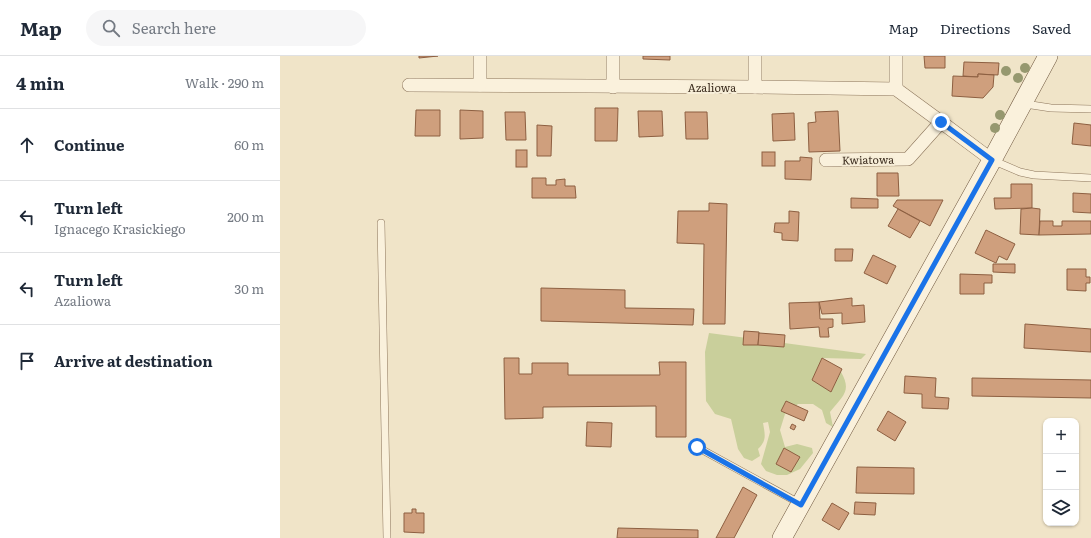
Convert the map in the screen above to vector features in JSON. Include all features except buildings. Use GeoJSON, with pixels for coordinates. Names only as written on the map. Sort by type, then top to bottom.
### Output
{"type":"FeatureCollection","features":[{"type":"Feature","properties":{"kind":"street"},"geometry":{"type":"LineString","coordinates":[[480,56],[480,85]]}},
{"type":"Feature","properties":{"kind":"street"},"geometry":{"type":"LineString","coordinates":[[612,87],[613,56]]}},
{"type":"Feature","properties":{"kind":"street"},"geometry":{"type":"LineString","coordinates":[[755,56],[755,87]]}},
{"type":"Feature","properties":{"kind":"street"},"geometry":{"type":"LineString","coordinates":[[896,56],[896,90],[992,160]]}},
{"type":"Feature","properties":{"kind":"street"},"geometry":{"type":"LineString","coordinates":[[782,538],[992,160],[1048,56]]}},
{"type":"Feature","properties":{"kind":"street","name":"Azaliowa"},"geometry":{"type":"LineString","coordinates":[[409,85],[755,87],[896,90]]}},
{"type":"Feature","properties":{"kind":"street","name":"Kwiatowa"},"geometry":{"type":"LineString","coordinates":[[826,160],[908,158],[941,122]]}},
{"type":"Feature","properties":{"kind":"lane"},"geometry":{"type":"LineString","coordinates":[[1022,103],[1051,108],[1091,109]]}},
{"type":"Feature","properties":{"kind":"lane"},"geometry":{"type":"LineString","coordinates":[[992,160],[1020,172],[1034,175],[1091,178]]}},
{"type":"Feature","properties":{"kind":"lane"},"geometry":{"type":"LineString","coordinates":[[381,223],[387,538]]}},
{"type":"Feature","properties":{"kind":"lane"},"geometry":{"type":"LineString","coordinates":[[697,447],[801,505]]}},
{"type":"Feature","properties":{"kind":"green space"},"geometry":{"type":"Polygon","coordinates":[[[709,333],[866,354],[861,359],[822,358],[812,380],[831,392],[841,372],[846,384],[846,389],[842,397],[830,412],[833,427],[826,423],[822,410],[813,404],[798,404],[785,414],[780,430],[785,447],[797,444],[812,448],[813,453],[800,469],[787,475],[777,475],[766,471],[761,464],[770,432],[768,422],[763,423],[765,437],[763,443],[758,449],[760,456],[752,461],[744,458],[738,449],[731,419],[715,414],[706,401],[705,352],[709,333]]]}},
{"type":"Feature","properties":{"kind":"route"},"geometry":{"type":"LineString","coordinates":[[697,447],[801,505],[992,160],[941,122]]}}]}
